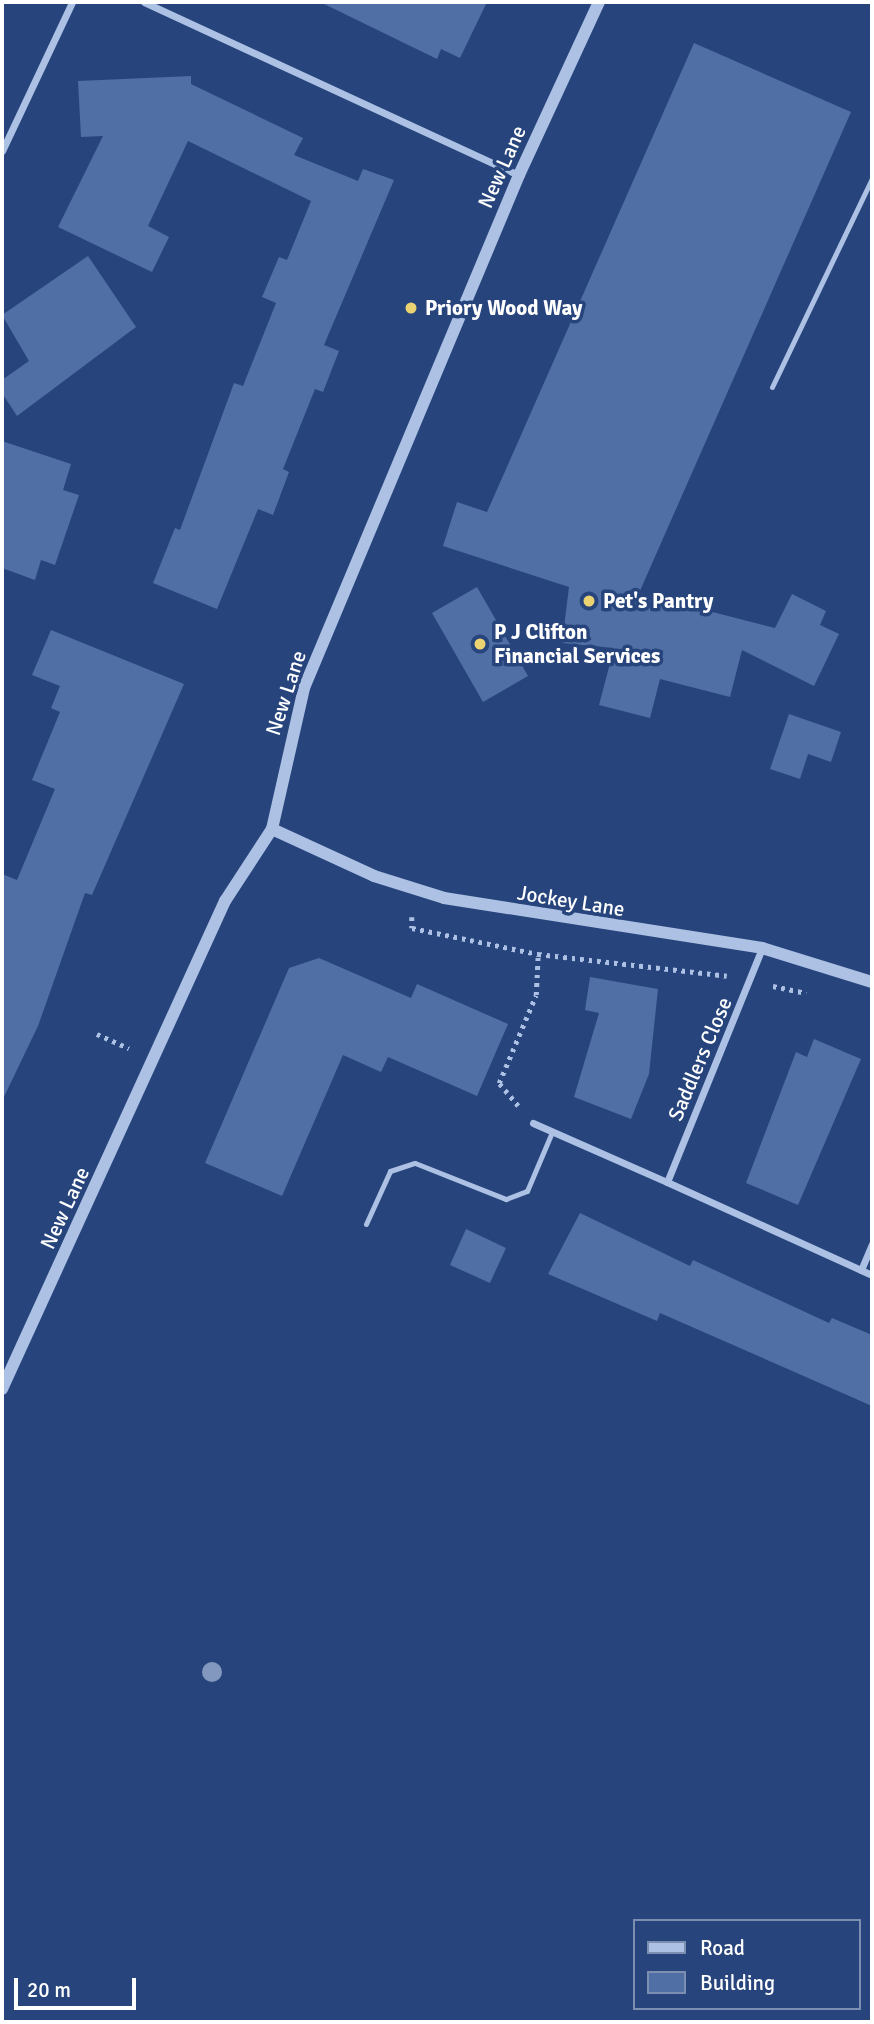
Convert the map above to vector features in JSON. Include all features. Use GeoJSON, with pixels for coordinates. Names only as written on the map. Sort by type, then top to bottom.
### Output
{"type":"FeatureCollection","features":[{"type":"Feature","properties":{"kind":"street"},"geometry":{"type":"LineString","coordinates":[[2,151],[72,2]]}},
{"type":"Feature","properties":{"kind":"street"},"geometry":{"type":"LineString","coordinates":[[144,2],[519,174]]}},
{"type":"Feature","properties":{"kind":"street","name":"New Lane"},"geometry":{"type":"LineString","coordinates":[[2,1389],[225,901],[272,829],[304,688],[519,174],[599,2]]}},
{"type":"Feature","properties":{"kind":"street","name":"Jockey Lane"},"geometry":{"type":"LineString","coordinates":[[272,829],[412,888],[564,920],[762,948],[872,982]]}},
{"type":"Feature","properties":{"kind":"street","name":"Saddlers Close"},"geometry":{"type":"LineString","coordinates":[[667,1182],[752,981],[762,948]]}},
{"type":"Feature","properties":{"kind":"street"},"geometry":{"type":"LineString","coordinates":[[533,1123],[872,1275]]}},
{"type":"Feature","properties":{"kind":"street"},"geometry":{"type":"LineString","coordinates":[[861,1270],[872,1244]]}},
{"type":"Feature","properties":{"kind":"lane"},"geometry":{"type":"LineString","coordinates":[[772,387],[872,178]]}},
{"type":"Feature","properties":{"kind":"lane"},"geometry":{"type":"LineString","coordinates":[[366,1224],[390,1171],[415,1163],[506,1199],[527,1191],[552,1132]]}},
{"type":"Feature","properties":{"kind":"path"},"geometry":{"type":"LineString","coordinates":[[412,888],[412,928],[538,954],[690,967],[815,995]]}},
{"type":"Feature","properties":{"kind":"path"},"geometry":{"type":"LineString","coordinates":[[533,1123],[499,1083],[536,995],[538,954]]}},
{"type":"Feature","properties":{"kind":"building"},"geometry":{"type":"Polygon","coordinates":[[[320,2],[487,2],[460,58],[441,49],[437,59],[320,2]]]}},
{"type":"Feature","properties":{"kind":"building"},"geometry":{"type":"Polygon","coordinates":[[[694,43],[851,112],[639,593],[775,628],[792,594],[826,611],[820,625],[839,634],[814,686],[742,650],[730,697],[660,679],[650,718],[599,705],[614,648],[562,643],[569,587],[443,546],[457,502],[487,512],[694,43]]]}},
{"type":"Feature","properties":{"kind":"building"},"geometry":{"type":"Polygon","coordinates":[[[191,76],[191,84],[303,138],[294,155],[358,181],[363,169],[394,180],[324,345],[339,351],[323,392],[315,389],[283,469],[289,472],[273,515],[258,509],[217,609],[153,583],[175,528],[180,530],[234,383],[243,386],[276,303],[262,297],[279,257],[287,260],[311,201],[188,141],[148,226],[169,237],[152,272],[58,227],[103,136],[81,137],[78,81],[191,76]]]}},
{"type":"Feature","properties":{"kind":"building"},"geometry":{"type":"Polygon","coordinates":[[[88,256],[136,327],[17,416],[2,393],[2,380],[29,361],[2,315],[88,256]]]}},
{"type":"Feature","properties":{"kind":"building"},"geometry":{"type":"Polygon","coordinates":[[[2,441],[71,464],[63,490],[79,495],[55,565],[41,560],[35,580],[2,568],[2,441]]]}},
{"type":"Feature","properties":{"kind":"building","name":"P J Clifton Financial Services"},"geometry":{"type":"Polygon","coordinates":[[[477,587],[528,676],[483,702],[432,613],[477,587]]]}},
{"type":"Feature","properties":{"kind":"building"},"geometry":{"type":"Polygon","coordinates":[[[51,630],[184,684],[92,895],[85,893],[38,1026],[2,1101],[2,874],[17,880],[55,789],[32,780],[60,712],[51,708],[60,686],[32,675],[51,630]]]}},
{"type":"Feature","properties":{"kind":"building"},"geometry":{"type":"Polygon","coordinates":[[[789,714],[841,732],[831,762],[808,754],[800,779],[770,769],[789,714]]]}},
{"type":"Feature","properties":{"kind":"building"},"geometry":{"type":"Polygon","coordinates":[[[319,958],[411,998],[417,984],[508,1024],[477,1096],[388,1057],[381,1072],[343,1055],[282,1196],[205,1163],[289,968],[319,958]]]}},
{"type":"Feature","properties":{"kind":"building"},"geometry":{"type":"Polygon","coordinates":[[[590,977],[658,989],[649,1074],[631,1119],[574,1097],[599,1013],[585,1010],[590,977]]]}},
{"type":"Feature","properties":{"kind":"building"},"geometry":{"type":"Polygon","coordinates":[[[814,1039],[861,1059],[798,1205],[746,1183],[796,1052],[807,1057],[814,1039]]]}},
{"type":"Feature","properties":{"kind":"building"},"geometry":{"type":"Polygon","coordinates":[[[580,1213],[690,1266],[693,1260],[829,1323],[832,1318],[872,1335],[872,1406],[660,1313],[657,1321],[548,1274],[580,1213]]]}},
{"type":"Feature","properties":{"kind":"building"},"geometry":{"type":"Polygon","coordinates":[[[466,1229],[506,1248],[490,1283],[450,1265],[466,1229]]]}},
{"type":"Feature","properties":{"kind":"place","name":"Priory Wood Way"},"geometry":{"type":"Point","coordinates":[411,308]}},
{"type":"Feature","properties":{"kind":"place","name":"Pet's Pantry"},"geometry":{"type":"Point","coordinates":[589,601]}},
{"type":"Feature","properties":{"kind":"place","name":"P J Clifton Financial Services"},"geometry":{"type":"Point","coordinates":[480,644]}}]}
